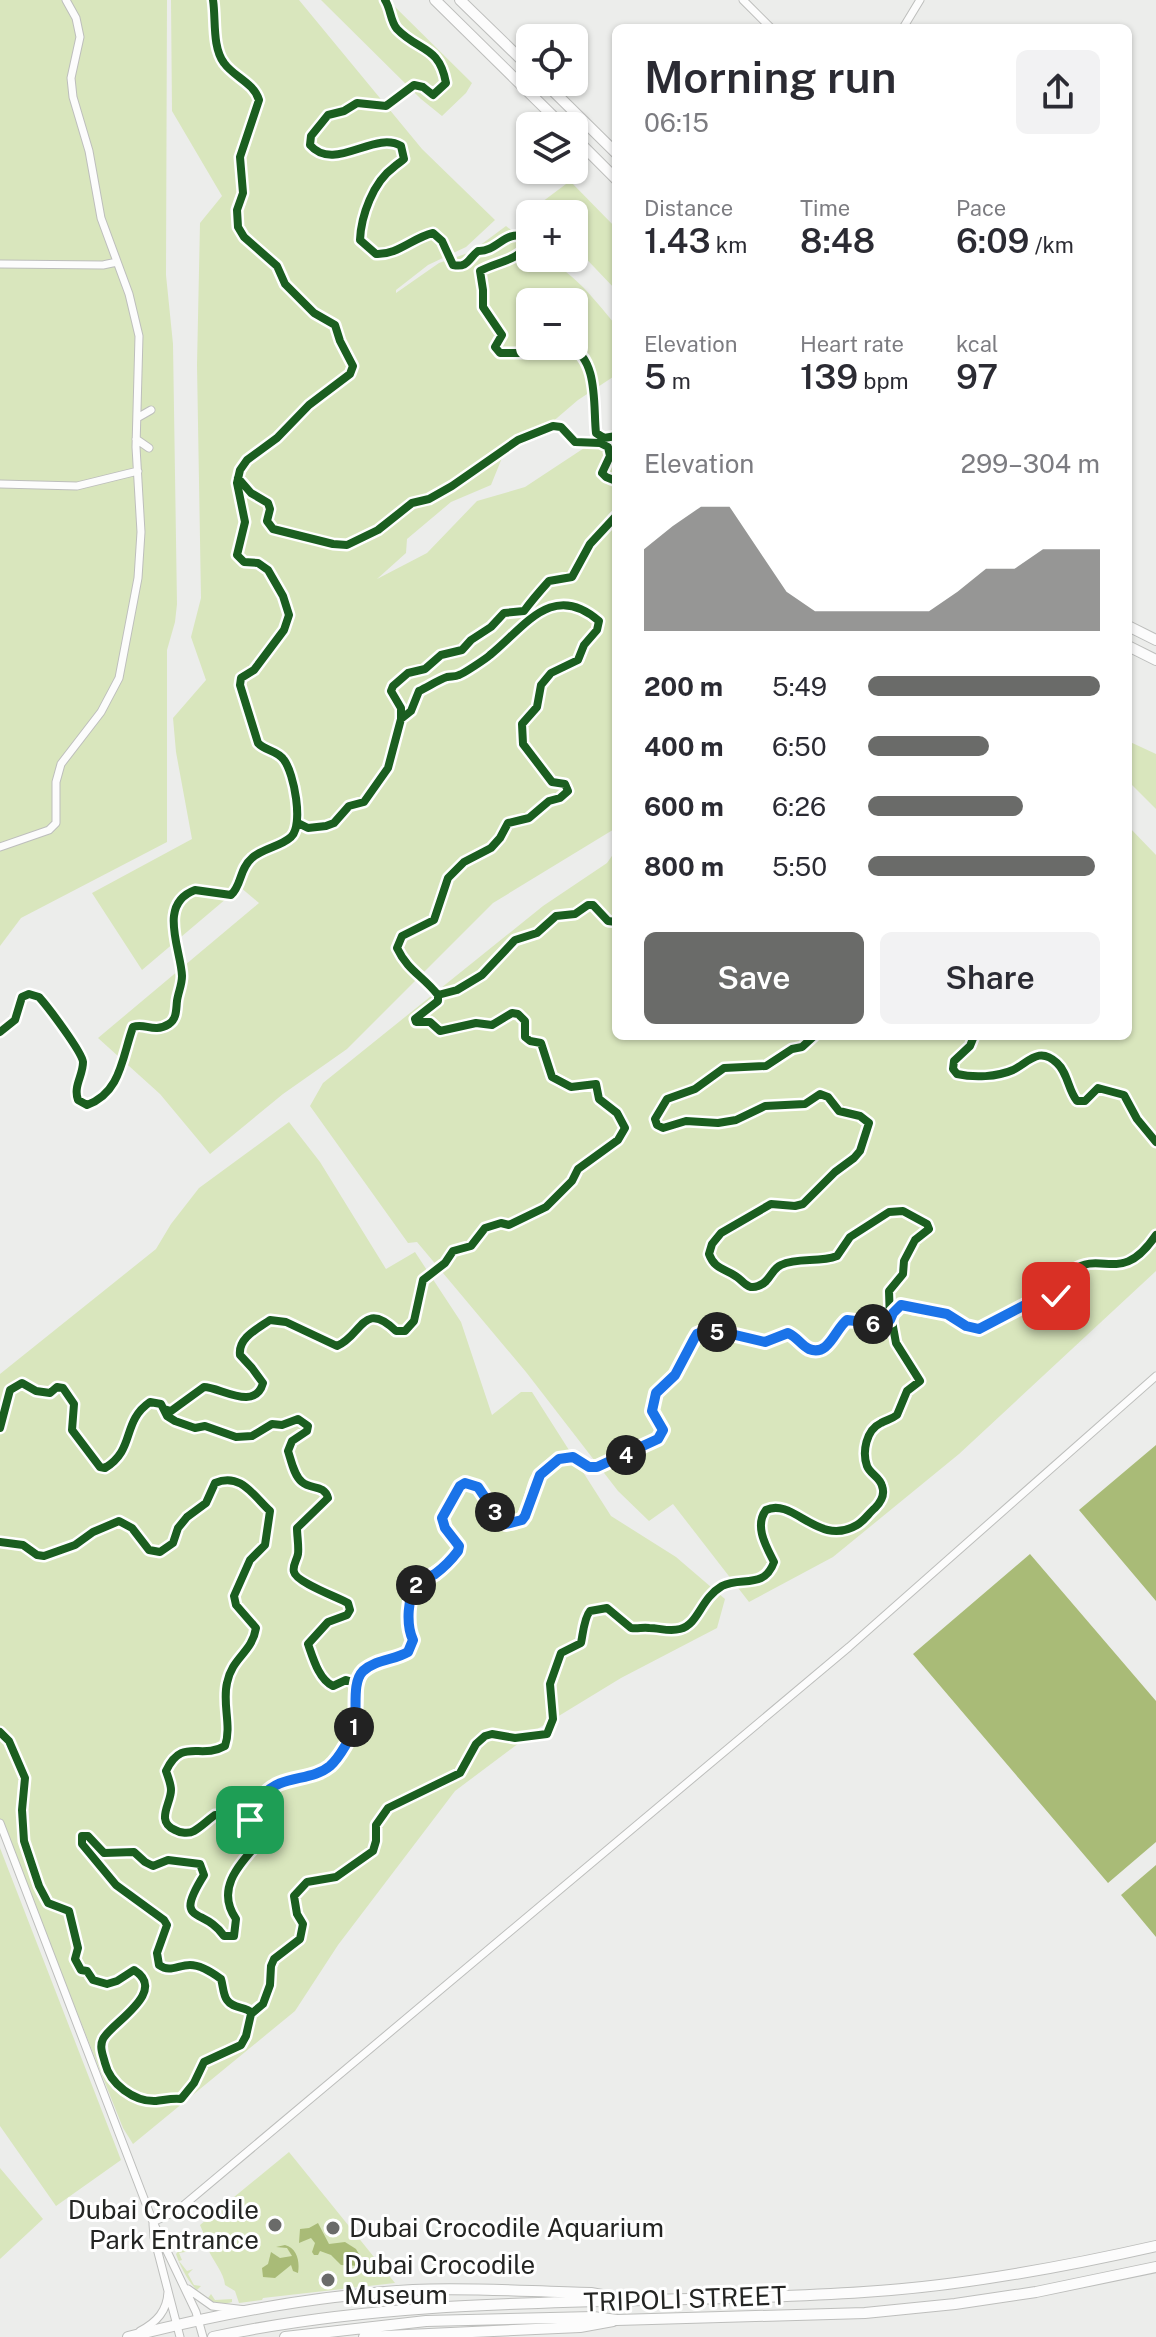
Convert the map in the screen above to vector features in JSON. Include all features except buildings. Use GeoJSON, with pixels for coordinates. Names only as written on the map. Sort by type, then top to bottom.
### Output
{"type":"FeatureCollection","features":[{"type":"Feature","properties":{"kind":"highway"},"geometry":{"type":"LineString","coordinates":[[435,0],[549,112]]}},
{"type":"Feature","properties":{"kind":"highway"},"geometry":{"type":"LineString","coordinates":[[460,0],[516,54]]}},
{"type":"Feature","properties":{"kind":"highway"},"geometry":{"type":"LineString","coordinates":[[558,96],[612,149]]}},
{"type":"Feature","properties":{"kind":"highway"},"geometry":{"type":"LineString","coordinates":[[588,151],[612,175]]}},
{"type":"Feature","properties":{"kind":"highway"},"geometry":{"type":"LineString","coordinates":[[1132,628],[1156,640]]}},
{"type":"Feature","properties":{"kind":"highway"},"geometry":{"type":"LineString","coordinates":[[1132,648],[1156,660]]}},
{"type":"Feature","properties":{"kind":"highway","name":"TRIPOLI STREET"},"geometry":{"type":"LineString","coordinates":[[213,2337],[313,2318],[408,2308],[903,2290],[1008,2277],[1156,2246]]}},
{"type":"Feature","properties":{"kind":"highway","name":"TRIPOLI STREET"},"geometry":{"type":"LineString","coordinates":[[285,2337],[426,2321],[593,2317],[617,2320],[895,2310],[1036,2292],[1156,2267]]}},
{"type":"Feature","properties":{"kind":"highway"},"geometry":{"type":"LineString","coordinates":[[130,2337],[179,2332],[200,2321],[248,2311],[393,2291],[591,2293],[619,2299]]}},
{"type":"Feature","properties":{"kind":"highway"},"geometry":{"type":"LineString","coordinates":[[364,2337],[580,2327],[617,2320]]}},
{"type":"Feature","properties":{"kind":"highway"},"geometry":{"type":"LineString","coordinates":[[179,2332],[190,2337]]}},
{"type":"Feature","properties":{"kind":"street"},"geometry":{"type":"LineString","coordinates":[[0,847],[49,830],[56,823],[56,782],[61,764],[101,712],[119,678],[140,563],[141,517],[136,439],[139,336],[134,308],[101,218],[91,160],[72,92],[72,74],[80,37],[76,18],[66,0]]}},
{"type":"Feature","properties":{"kind":"street"},"geometry":{"type":"LineString","coordinates":[[743,0],[767,24]]}},
{"type":"Feature","properties":{"kind":"street"},"geometry":{"type":"LineString","coordinates":[[905,24],[920,0]]}},
{"type":"Feature","properties":{"kind":"street"},"geometry":{"type":"LineString","coordinates":[[0,264],[106,265],[117,262]]}},
{"type":"Feature","properties":{"kind":"street"},"geometry":{"type":"LineString","coordinates":[[137,418],[151,410]]}},
{"type":"Feature","properties":{"kind":"street"},"geometry":{"type":"LineString","coordinates":[[136,439],[149,448]]}},
{"type":"Feature","properties":{"kind":"street"},"geometry":{"type":"LineString","coordinates":[[0,484],[77,486],[138,471]]}},
{"type":"Feature","properties":{"kind":"street"},"geometry":{"type":"LineString","coordinates":[[153,2222],[178,2210],[326,2088],[837,1657],[1156,1376]]}},
{"type":"Feature","properties":{"kind":"street"},"geometry":{"type":"LineString","coordinates":[[0,1823],[153,2222],[200,2321],[203,2337]]}},
{"type":"Feature","properties":{"kind":"street"},"geometry":{"type":"LineString","coordinates":[[153,2222],[179,2332]]}},
{"type":"Feature","properties":{"kind":"street"},"geometry":{"type":"LineString","coordinates":[[183,2282],[197,2297],[212,2306],[248,2311]]}},
{"type":"Feature","properties":{"kind":"street"},"geometry":{"type":"LineString","coordinates":[[130,2337],[160,2317],[167,2303],[168,2286]]}},
{"type":"Feature","properties":{"kind":"shaded area"},"geometry":{"type":"Polygon","coordinates":[[[0,0],[167,0],[166,275],[173,344],[177,604],[167,650],[167,842],[21,918],[0,946],[0,0]]]}},
{"type":"Feature","properties":{"kind":"shaded area"},"geometry":{"type":"Polygon","coordinates":[[[171,0],[299,0],[422,149],[495,220],[466,247],[428,265],[396,293],[439,263],[471,252],[506,226],[516,234],[516,272],[566,272],[583,288],[516,288],[516,360],[588,360],[588,293],[612,320],[612,378],[578,400],[543,430],[508,443],[491,485],[451,502],[407,539],[406,553],[377,579],[427,553],[477,501],[525,487],[612,430],[612,830],[493,903],[347,1049],[283,1094],[210,1154],[160,1094],[98,1038],[259,903],[240,887],[142,970],[92,893],[192,839],[173,718],[206,680],[191,637],[201,598],[197,365],[200,223],[222,196],[172,111],[171,0]]]}},
{"type":"Feature","properties":{"kind":"shaded area"},"geometry":{"type":"Polygon","coordinates":[[[321,0],[388,0],[472,83],[442,116],[321,0]]]}},
{"type":"Feature","properties":{"kind":"shaded area"},"geometry":{"type":"Polygon","coordinates":[[[566,184],[573,184],[612,224],[612,286],[588,261],[588,200],[545,200],[566,184]]]}},
{"type":"Feature","properties":{"kind":"shaded area"},"geometry":{"type":"Polygon","coordinates":[[[1132,743],[1156,754],[1156,809],[1132,785],[1132,743]]]}},
{"type":"Feature","properties":{"kind":"shaded area"},"geometry":{"type":"Polygon","coordinates":[[[1132,830],[1156,855],[1156,1271],[959,1454],[833,1557],[749,1602],[673,1504],[649,1521],[618,1491],[526,1372],[417,1242],[408,1243],[310,1106],[323,1083],[543,906],[607,863],[612,856],[612,1040],[1132,1040],[1132,830]]]}},
{"type":"Feature","properties":{"kind":"shaded area"},"geometry":{"type":"Polygon","coordinates":[[[289,1122],[320,1162],[386,1269],[415,1252],[461,1322],[492,1415],[521,1392],[532,1392],[611,1516],[676,1557],[725,1599],[717,1628],[621,1678],[539,1728],[455,1791],[338,1945],[295,2011],[133,2144],[123,2128],[0,1819],[0,1374],[156,1249],[199,1188],[289,1122]]]}},
{"type":"Feature","properties":{"kind":"shaded area"},"geometry":{"type":"Polygon","coordinates":[[[1156,1445],[1156,1601],[1079,1510],[1156,1445]]]}},
{"type":"Feature","properties":{"kind":"shaded area"},"geometry":{"type":"Polygon","coordinates":[[[1030,1554],[1156,1701],[1156,1842],[1108,1883],[913,1654],[1030,1554]]]}},
{"type":"Feature","properties":{"kind":"shaded area"},"geometry":{"type":"Polygon","coordinates":[[[0,1848],[121,2160],[56,2206],[0,2126],[0,1848]]]}},
{"type":"Feature","properties":{"kind":"shaded area"},"geometry":{"type":"Polygon","coordinates":[[[1156,1865],[1156,1937],[1121,1895],[1156,1865]]]}},
{"type":"Feature","properties":{"kind":"shaded area"},"geometry":{"type":"Polygon","coordinates":[[[289,2152],[395,2283],[239,2303],[235,2291],[225,2285],[208,2249],[195,2249],[192,2244],[209,2246],[200,2225],[289,2152]]]}},
{"type":"Feature","properties":{"kind":"shaded area"},"geometry":{"type":"Polygon","coordinates":[[[0,2168],[43,2219],[0,2259],[0,2168]]]}},
{"type":"Feature","properties":{"kind":"shaded area"},"geometry":{"type":"Polygon","coordinates":[[[318,2223],[329,2244],[345,2242],[356,2249],[363,2261],[361,2266],[341,2265],[331,2255],[320,2251],[314,2255],[315,2243],[311,2238],[299,2243],[300,2229],[318,2223]]]}},
{"type":"Feature","properties":{"kind":"shaded area"},"geometry":{"type":"Polygon","coordinates":[[[285,2245],[297,2256],[298,2273],[293,2271],[291,2265],[275,2278],[263,2277],[262,2268],[268,2264],[271,2252],[280,2258],[292,2256],[287,2248],[276,2247],[285,2245]]]}},
{"type":"Feature","properties":{"kind":"shaded area"},"geometry":{"type":"Polygon","coordinates":[[[190,2246],[191,2251],[179,2253],[182,2260],[179,2261],[176,2254],[190,2246]]]}},
{"type":"Feature","properties":{"kind":"shaded area"},"geometry":{"type":"Polygon","coordinates":[[[179,2261],[187,2271],[193,2269],[188,2274],[194,2285],[201,2286],[197,2290],[208,2298],[211,2294],[215,2300],[232,2299],[232,2302],[213,2302],[204,2297],[196,2290],[179,2261]]]}},
{"type":"Feature","properties":{"kind":"cycle path"},"geometry":{"type":"LineString","coordinates":[[0,1032],[15,1020],[22,997],[29,994],[39,997],[83,1062],[78,1100],[87,1105],[98,1099],[107,1092],[119,1073],[133,1027],[163,1027],[175,1017],[182,976],[174,916],[183,897],[195,890],[231,895],[248,862],[291,837],[297,822],[296,799],[288,767],[275,752],[258,743],[240,685],[241,678],[254,670],[284,630],[289,615],[283,596],[268,570],[258,563],[244,562],[237,555],[245,522],[237,483],[240,470],[247,460],[277,438],[309,405],[350,374],[353,366],[335,325],[314,313],[285,284],[277,266],[244,237],[238,227],[237,210],[243,193],[240,157],[259,100],[253,89],[228,68],[220,56],[213,0]]}},
{"type":"Feature","properties":{"kind":"cycle path"},"geometry":{"type":"LineString","coordinates":[[385,0],[397,29],[433,55],[446,83],[433,95],[423,87],[414,85],[386,106],[357,103],[344,111],[328,115],[311,136],[310,145],[331,155],[379,143],[401,146],[404,159],[380,181],[363,221],[360,240],[376,254],[391,252],[433,233],[442,241],[453,265],[462,265],[478,251],[491,248],[507,238],[527,238],[529,243],[519,254],[480,271],[483,307],[502,335],[495,347],[500,353],[516,353]]}},
{"type":"Feature","properties":{"kind":"cycle path"},"geometry":{"type":"LineString","coordinates":[[584,360],[592,384],[596,433],[604,438],[612,437]]}},
{"type":"Feature","properties":{"kind":"cycle path"},"geometry":{"type":"LineString","coordinates":[[238,478],[251,493],[268,503],[267,521],[273,529],[347,545],[378,530],[412,503],[429,499],[452,486],[518,440],[553,426],[561,427],[575,442],[600,443],[608,447],[610,456],[602,473],[612,479]]}},
{"type":"Feature","properties":{"kind":"cycle path"},"geometry":{"type":"LineString","coordinates":[[401,719],[401,708],[391,691],[393,686],[408,673],[425,669],[441,655],[462,650],[504,613],[524,611],[549,581],[572,577],[590,544],[612,520]]}},
{"type":"Feature","properties":{"kind":"cycle path"},"geometry":{"type":"LineString","coordinates":[[164,1409],[171,1411],[204,1387],[245,1397],[259,1391],[263,1383],[240,1355],[240,1349],[249,1334],[270,1320],[286,1322],[337,1346],[369,1319],[376,1318],[396,1331],[405,1331],[414,1321],[423,1280],[445,1263],[453,1251],[471,1246],[485,1228],[501,1223],[509,1225],[546,1207],[572,1181],[578,1169],[618,1140],[625,1128],[617,1113],[599,1099],[596,1084],[571,1087],[552,1077],[541,1043],[525,1037],[525,1021],[518,1014],[512,1013],[492,1025],[476,1023],[440,1031],[430,1022],[416,1022],[415,1019],[438,1001],[438,995],[406,962],[397,948],[402,936],[434,920],[448,878],[464,862],[491,848],[508,823],[529,818],[549,801],[560,798],[568,791],[565,784],[552,782],[523,744],[522,724],[537,707],[541,685],[551,673],[578,660],[584,645],[597,630],[599,621],[567,605],[540,612],[470,669],[419,691],[411,711],[401,719],[388,768],[364,802],[349,806],[334,823],[326,826],[308,828],[298,823]]}},
{"type":"Feature","properties":{"kind":"cycle path"},"geometry":{"type":"LineString","coordinates":[[438,995],[457,990],[482,975],[515,940],[537,933],[556,916],[575,914],[593,905],[612,922]]}},
{"type":"Feature","properties":{"kind":"cycle path"},"geometry":{"type":"LineString","coordinates":[[0,1428],[10,1390],[22,1383],[36,1391],[50,1393],[57,1387],[63,1388],[74,1404],[72,1430],[100,1467],[105,1468],[115,1461],[135,1418],[150,1402],[161,1404],[167,1416],[175,1421],[195,1428],[205,1426],[236,1437],[252,1436],[272,1424],[282,1425],[298,1419],[308,1426],[307,1431],[292,1441],[288,1451],[299,1479],[324,1491],[328,1498],[297,1528],[298,1554],[294,1570],[302,1580],[348,1603],[350,1610],[347,1615],[328,1622],[308,1644],[317,1668],[328,1683],[333,1686],[346,1680],[356,1683],[370,1666],[399,1656],[412,1645],[408,1614],[415,1586],[447,1564],[458,1551],[459,1546],[445,1528],[442,1518],[460,1486],[465,1483],[478,1487],[500,1520],[516,1523],[526,1512],[536,1480],[552,1464],[573,1457],[589,1467],[597,1467],[658,1439],[663,1430],[652,1411],[656,1393],[675,1375],[697,1334],[710,1329],[765,1342],[788,1333],[809,1349],[816,1350],[827,1346],[847,1320],[881,1324],[890,1320],[889,1291],[903,1274],[904,1261],[915,1240],[929,1229],[927,1224],[903,1211],[889,1212],[850,1237],[837,1256],[781,1265],[765,1282],[755,1287],[746,1285],[717,1266],[709,1254],[721,1233],[771,1204],[803,1204],[860,1151],[869,1123],[860,1116],[839,1111],[828,1097],[820,1094],[805,1104],[765,1106],[736,1120],[718,1123],[686,1121],[663,1128],[657,1125],[655,1119],[667,1099],[695,1089],[724,1068],[766,1066],[810,1040]]}},
{"type":"Feature","properties":{"kind":"cycle path"},"geometry":{"type":"LineString","coordinates":[[972,1040],[954,1061],[953,1069],[957,1074],[1000,1074],[1034,1057],[1051,1058],[1061,1067],[1077,1101],[1085,1101],[1098,1088],[1124,1095],[1137,1119],[1156,1142]]}},
{"type":"Feature","properties":{"kind":"cycle path"},"geometry":{"type":"LineString","coordinates":[[0,1732],[9,1741],[25,1778],[22,1810],[24,1841],[39,1886],[48,1903],[69,1911],[78,1948],[75,1959],[81,1970],[87,1971],[93,1980],[107,1984],[134,1970],[143,1979],[145,1988],[142,1997],[103,2039],[101,2045],[108,2071],[118,2085],[139,2098],[148,2101],[181,2099],[194,2083],[204,2062],[241,2045],[251,2014],[263,2004],[274,1959],[300,1939],[303,1924],[297,1914],[294,1896],[307,1882],[336,1877],[373,1851],[376,1825],[388,1808],[460,1773],[476,1744],[485,1736],[492,1734],[515,1738],[547,1734],[553,1719],[550,1684],[561,1653],[581,1643],[590,1611],[607,1608],[631,1628],[680,1629],[691,1622],[722,1586],[758,1579],[770,1571],[774,1562],[761,1529],[766,1510],[787,1510],[830,1531],[860,1523],[877,1506],[883,1489],[867,1466],[866,1442],[876,1426],[897,1415],[907,1391],[920,1381],[896,1343],[891,1316],[898,1307],[947,1314],[966,1326],[979,1329],[1027,1304],[1052,1302],[1072,1270],[1094,1263],[1113,1264],[1133,1259],[1156,1235]]}},
{"type":"Feature","properties":{"kind":"cycle path"},"geometry":{"type":"LineString","coordinates":[[0,1542],[23,1545],[44,1556],[75,1545],[93,1532],[119,1521],[132,1528],[149,1550],[160,1552],[173,1543],[178,1528],[187,1517],[206,1503],[215,1483],[224,1480],[232,1480],[246,1487],[270,1511],[265,1545],[250,1560],[234,1596],[236,1605],[256,1628],[227,1683],[228,1731],[225,1746],[216,1750],[185,1752],[178,1755],[166,1771],[171,1790],[165,1817],[169,1826],[179,1832],[190,1833],[215,1815],[250,1820],[261,1834],[262,1839],[239,1866],[229,1886],[230,1907],[236,1919],[234,1936],[224,1936],[191,1909],[195,1891],[204,1875],[200,1864],[168,1860],[153,1866],[134,1852],[104,1853],[88,1836],[82,1836],[82,1844],[116,1885],[167,1925],[157,1953],[159,1965],[170,1969],[194,1965],[207,1970],[221,1979],[230,2003],[252,2013]]}},
{"type":"Feature","properties":{"kind":"cycle path"},"geometry":{"type":"LineString","coordinates":[[261,1834],[265,1830],[260,1804],[266,1792],[281,1782],[327,1768],[342,1752],[355,1716],[356,1683]]}},
{"type":"Feature","properties":{"kind":"place","name":"Dubai Crocodile Park Entrance"},"geometry":{"type":"Point","coordinates":[275,2225]}},
{"type":"Feature","properties":{"kind":"place","name":"Dubai Crocodile Aquarium"},"geometry":{"type":"Point","coordinates":[333,2228]}},
{"type":"Feature","properties":{"kind":"place","name":"Dubai Crocodile Museum"},"geometry":{"type":"Point","coordinates":[328,2280]}},
{"type":"Feature","properties":{"kind":"route"},"geometry":{"type":"LineString","coordinates":[[250,1820],[261,1834],[265,1830],[265,1822],[259,1807],[261,1798],[268,1791],[292,1778],[326,1769],[333,1763],[355,1725],[356,1683],[360,1674],[373,1664],[408,1652],[413,1640],[408,1620],[415,1586],[421,1579],[437,1572],[458,1551],[459,1546],[445,1528],[442,1518],[460,1486],[465,1483],[478,1487],[500,1520],[506,1524],[514,1523],[525,1516],[540,1475],[559,1459],[573,1457],[589,1467],[597,1467],[658,1439],[663,1430],[651,1406],[656,1393],[675,1375],[697,1334],[703,1331],[710,1329],[765,1342],[788,1333],[804,1346],[817,1350],[830,1343],[847,1320],[881,1324],[888,1322],[901,1305],[924,1312],[947,1314],[970,1328],[979,1329],[1027,1304],[1048,1304],[1056,1296]]}}]}
